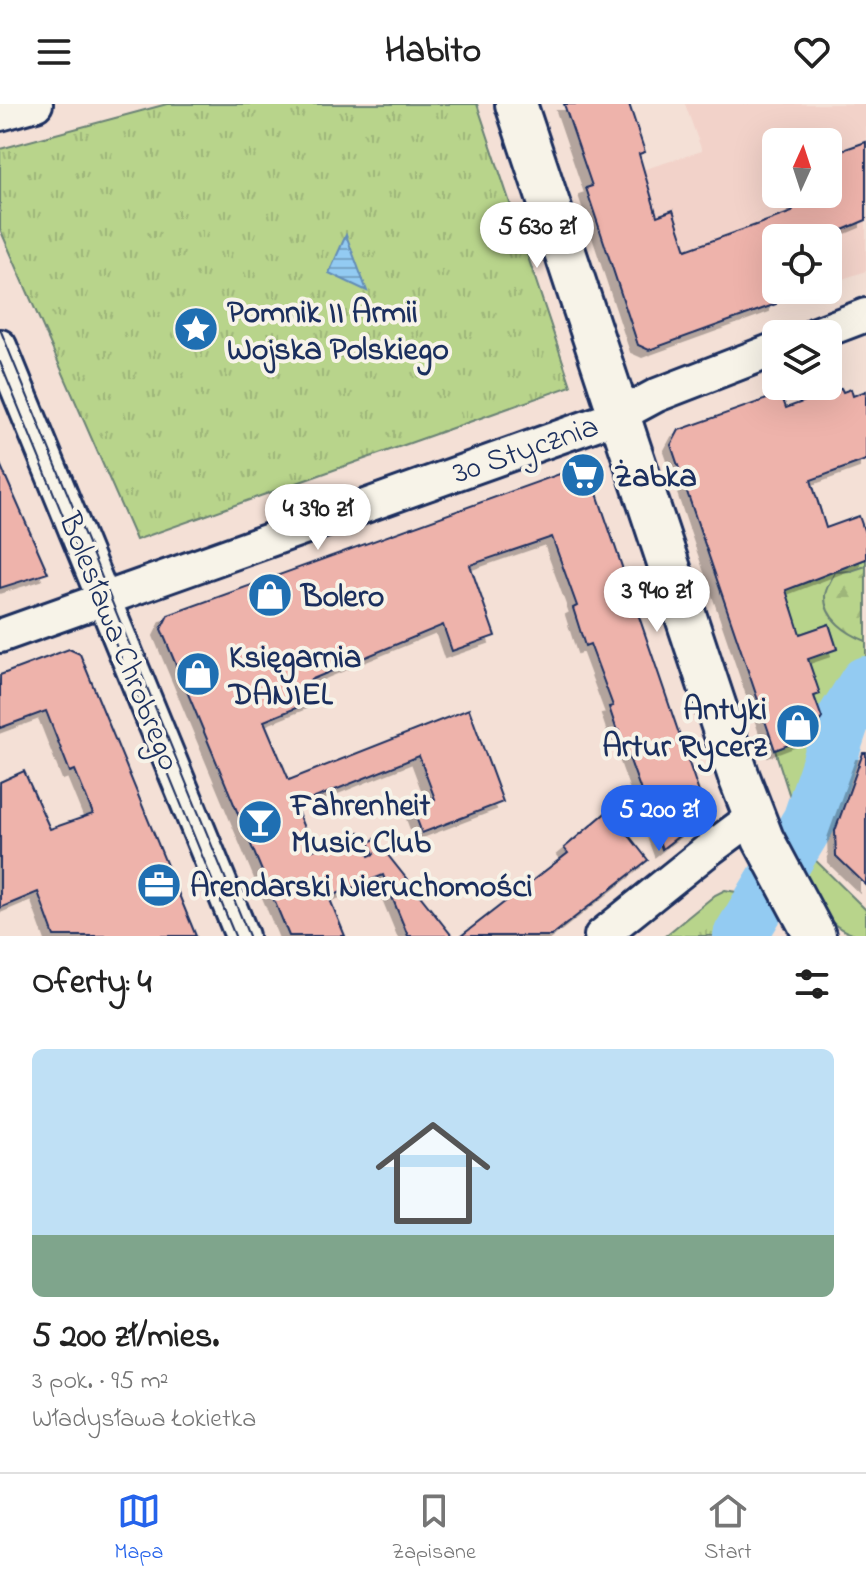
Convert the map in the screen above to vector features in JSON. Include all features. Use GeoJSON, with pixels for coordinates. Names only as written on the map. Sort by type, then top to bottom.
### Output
{"type":"FeatureCollection","features":[{"type":"Feature","properties":{"kind":"main road"},"geometry":{"type":"LineString","coordinates":[[516,104],[756,824],[815,936]]}},
{"type":"Feature","properties":{"kind":"street"},"geometry":{"type":"LineString","coordinates":[[0,114],[36,104]]}},
{"type":"Feature","properties":{"kind":"street"},"geometry":{"type":"LineString","coordinates":[[842,324],[866,315]]}},
{"type":"Feature","properties":{"kind":"street","name":"Bolesława Chrobrego"},"geometry":{"type":"LineString","coordinates":[[0,346],[242,936]]}},
{"type":"Feature","properties":{"kind":"street","name":"30 Stycznia"},"geometry":{"type":"LineString","coordinates":[[0,636],[618,416],[657,395],[762,354]]}},
{"type":"Feature","properties":{"kind":"street"},"geometry":{"type":"LineString","coordinates":[[601,936],[707,851],[756,824]]}},
{"type":"Feature","properties":{"kind":"shaded area"},"geometry":{"type":"Polygon","coordinates":[[[685,104],[866,104],[866,271],[842,279],[842,224],[762,224],[762,304],[775,304],[649,350],[638,345],[586,188],[702,151],[685,104]]]}},
{"type":"Feature","properties":{"kind":"green space"},"geometry":{"type":"Polygon","coordinates":[[[167,104],[477,104],[571,386],[136,540],[0,229],[0,149],[167,104]]]}},
{"type":"Feature","properties":{"kind":"green space"},"geometry":{"type":"Polygon","coordinates":[[[818,502],[826,530],[847,565],[866,559],[866,668],[835,716],[792,803],[775,750],[809,737],[822,718],[814,696],[819,694],[805,653],[813,657],[837,648],[829,624],[795,636],[792,609],[782,584],[791,588],[808,582],[802,563],[766,520],[818,502]]]}},
{"type":"Feature","properties":{"kind":"green space"},"geometry":{"type":"Polygon","coordinates":[[[866,566],[866,641],[845,630],[833,618],[828,612],[825,596],[835,572],[866,566]]]}},
{"type":"Feature","properties":{"kind":"green space"},"geometry":{"type":"Polygon","coordinates":[[[866,711],[866,726],[841,778],[821,845],[814,834],[830,786],[849,739],[866,711]]]}},
{"type":"Feature","properties":{"kind":"green space"},"geometry":{"type":"Polygon","coordinates":[[[784,836],[795,840],[866,910],[866,936],[850,933],[824,914],[805,883],[784,836]]]}},
{"type":"Feature","properties":{"kind":"green space"},"geometry":{"type":"Polygon","coordinates":[[[725,890],[736,892],[746,907],[740,911],[725,936],[665,936],[715,895],[725,890]]]}},
{"type":"Feature","properties":{"kind":"water"},"geometry":{"type":"Polygon","coordinates":[[[346,235],[367,291],[329,273],[346,235]]]}},
{"type":"Feature","properties":{"kind":"water"},"geometry":{"type":"Polygon","coordinates":[[[866,668],[866,711],[857,723],[835,773],[814,834],[792,803],[835,716],[866,668]]]}},
{"type":"Feature","properties":{"kind":"water"},"geometry":{"type":"Polygon","coordinates":[[[746,907],[752,936],[725,936],[740,911],[746,907]]]}},
{"type":"Feature","properties":{"kind":"building"},"geometry":{"type":"Polygon","coordinates":[[[564,104],[629,104],[645,152],[639,154],[657,216],[673,210],[686,250],[792,212],[794,208],[842,208],[842,150],[866,142],[866,220],[842,230],[842,224],[762,224],[762,304],[776,304],[649,350],[638,345],[586,188],[592,186],[564,104]]]}},
{"type":"Feature","properties":{"kind":"building"},"geometry":{"type":"Polygon","coordinates":[[[851,389],[853,396],[866,391],[866,460],[811,480],[826,528],[859,516],[866,536],[866,559],[786,590],[800,634],[829,624],[837,649],[808,659],[820,694],[814,696],[822,718],[809,737],[775,750],[671,445],[679,430],[764,400],[783,400],[786,408],[808,400],[842,400],[842,390],[851,389]]]}},
{"type":"Feature","properties":{"kind":"building"},"geometry":{"type":"Polygon","coordinates":[[[0,464],[48,573],[0,588],[0,464]]]}},
{"type":"Feature","properties":{"kind":"building"},"geometry":{"type":"Polygon","coordinates":[[[579,467],[590,473],[704,807],[701,819],[662,849],[617,731],[609,707],[613,706],[590,644],[585,646],[573,608],[577,606],[552,537],[470,565],[495,636],[452,651],[443,625],[310,680],[318,699],[264,721],[289,780],[469,709],[503,802],[422,833],[413,809],[435,799],[419,756],[295,806],[313,850],[359,832],[369,856],[374,854],[369,842],[375,839],[452,936],[408,936],[383,875],[329,897],[345,936],[289,936],[161,629],[168,615],[579,467]]]}},
{"type":"Feature","properties":{"kind":"building"},"geometry":{"type":"Polygon","coordinates":[[[69,649],[80,654],[196,936],[54,936],[38,892],[0,908],[0,782],[24,771],[50,829],[93,814],[75,770],[70,772],[46,711],[0,728],[0,675],[69,649]]]}},
{"type":"Feature","properties":{"kind":"building"},"geometry":{"type":"Polygon","coordinates":[[[863,753],[866,753],[866,885],[836,856],[835,831],[863,753]]]}},
{"type":"Feature","properties":{"kind":"building"},"geometry":{"type":"Polygon","coordinates":[[[609,810],[648,860],[551,936],[461,936],[568,853],[564,848],[609,810]]]}},
{"type":"Feature","properties":{"kind":"waterway"},"geometry":{"type":"LineString","coordinates":[[740,936],[809,821],[843,720],[866,683]]}},
{"type":"Feature","properties":{"kind":"tram line"},"geometry":{"type":"LineString","coordinates":[[0,329],[249,936]]}},
{"type":"Feature","properties":{"kind":"tram line"},"geometry":{"type":"LineString","coordinates":[[0,362],[235,936]]}},
{"type":"Feature","properties":{"kind":"place","name":"Pomnik II Armii Wojska Polskiego"},"geometry":{"type":"Point","coordinates":[196,329]}},
{"type":"Feature","properties":{"kind":"place","name":"Żabka"},"geometry":{"type":"Point","coordinates":[583,475]}},
{"type":"Feature","properties":{"kind":"place","name":"Bolero"},"geometry":{"type":"Point","coordinates":[270,595]}},
{"type":"Feature","properties":{"kind":"place","name":"Księgarnia DANIEL"},"geometry":{"type":"Point","coordinates":[198,674]}},
{"type":"Feature","properties":{"kind":"place","name":"Antyki Artur Rycerz"},"geometry":{"type":"Point","coordinates":[798,726]}},
{"type":"Feature","properties":{"kind":"place","name":"Fahrenheit Music Club"},"geometry":{"type":"Point","coordinates":[260,822]}},
{"type":"Feature","properties":{"kind":"place","name":"Arendarski Nieruchomości"},"geometry":{"type":"Point","coordinates":[159,885]}}]}
